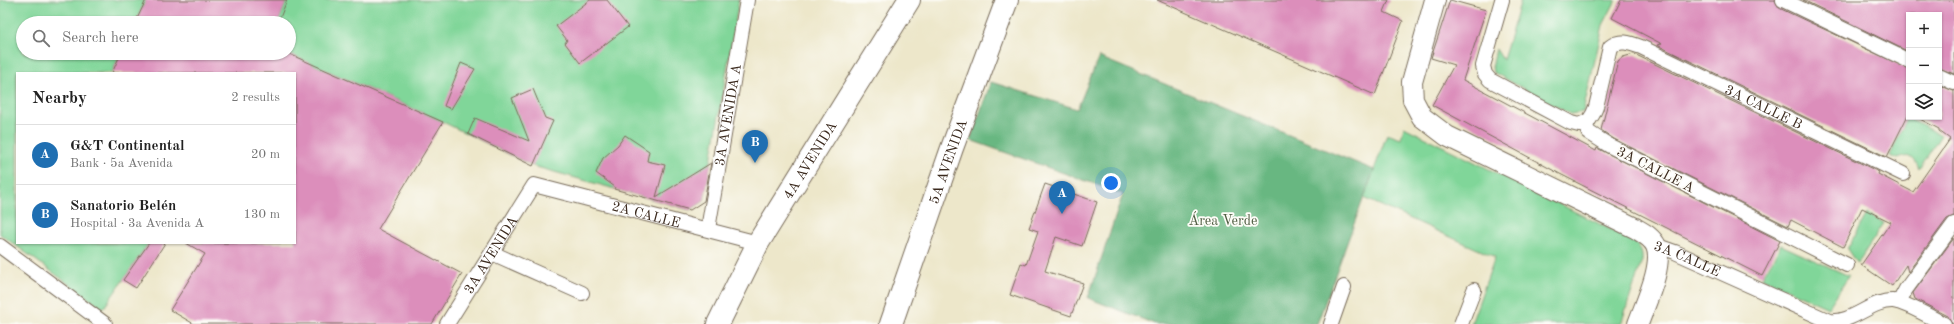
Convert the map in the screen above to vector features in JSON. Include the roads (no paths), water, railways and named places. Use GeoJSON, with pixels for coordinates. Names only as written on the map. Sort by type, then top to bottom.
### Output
{"type":"FeatureCollection","features":[{"type":"Feature","properties":{"kind":"main road","name":"4A AVENIDA"},"geometry":{"type":"LineString","coordinates":[[718,324],[758,243],[909,0]]}},
{"type":"Feature","properties":{"kind":"main road","name":"5A AVENIDA"},"geometry":{"type":"LineString","coordinates":[[890,324],[952,148],[1008,0]]}},
{"type":"Feature","properties":{"kind":"main road","name":"3A CALLE"},"geometry":{"type":"LineString","coordinates":[[1436,0],[1412,82],[1413,100],[1422,117],[1447,136],[1635,228],[1649,237],[1656,245]]}},
{"type":"Feature","properties":{"kind":"main road"},"geometry":{"type":"LineString","coordinates":[[1638,324],[1658,267],[1659,257],[1656,245]]}},
{"type":"Feature","properties":{"kind":"street","name":"3A AVENIDA A"},"geometry":{"type":"LineString","coordinates":[[708,229],[746,0]]}},
{"type":"Feature","properties":{"kind":"street"},"geometry":{"type":"LineString","coordinates":[[1783,0],[1906,60]]}},
{"type":"Feature","properties":{"kind":"street"},"geometry":{"type":"LineString","coordinates":[[1500,1],[1482,69],[1487,77],[1497,84],[1571,123],[1579,125],[1588,121]]}},
{"type":"Feature","properties":{"kind":"street","name":"3A CALLE B"},"geometry":{"type":"LineString","coordinates":[[1588,121],[1596,107],[1610,47],[1624,42],[1656,53],[1903,174]]}},
{"type":"Feature","properties":{"kind":"street"},"geometry":{"type":"LineString","coordinates":[[1942,77],[1954,83]]}},
{"type":"Feature","properties":{"kind":"street","name":"3A CALLE A"},"geometry":{"type":"LineString","coordinates":[[1588,121],[1586,126],[1588,132],[1610,146],[1847,265]]}},
{"type":"Feature","properties":{"kind":"street","name":"2A CALLE"},"geometry":{"type":"LineString","coordinates":[[534,185],[758,243]]}},
{"type":"Feature","properties":{"kind":"street","name":"3A AVENIDA"},"geometry":{"type":"LineString","coordinates":[[448,324],[534,185]]}},
{"type":"Feature","properties":{"kind":"street"},"geometry":{"type":"LineString","coordinates":[[1944,324],[1899,302],[1906,289],[1954,224]]}},
{"type":"Feature","properties":{"kind":"street","name":"3A CALLE"},"geometry":{"type":"LineString","coordinates":[[1656,245],[1676,252],[1829,321],[1842,320],[1888,301],[1899,302]]}},
{"type":"Feature","properties":{"kind":"street"},"geometry":{"type":"LineString","coordinates":[[0,246],[105,324]]}},
{"type":"Feature","properties":{"kind":"street"},"geometry":{"type":"LineString","coordinates":[[492,253],[582,293]]}},
{"type":"Feature","properties":{"kind":"street"},"geometry":{"type":"LineString","coordinates":[[1331,324],[1344,287]]}},
{"type":"Feature","properties":{"kind":"street"},"geometry":{"type":"LineString","coordinates":[[1462,324],[1474,290]]}},
{"type":"Feature","properties":{"kind":"place","name":"Sanatorio Belén"},"geometry":{"type":"Point","coordinates":[755,163]}},
{"type":"Feature","properties":{"kind":"place","name":"G&T Continental"},"geometry":{"type":"Point","coordinates":[1062,214]}},
{"type":"Feature","properties":{"kind":"park label","name":"Área Verde"},"geometry":{"type":"Point","coordinates":[1223,220]}}]}
